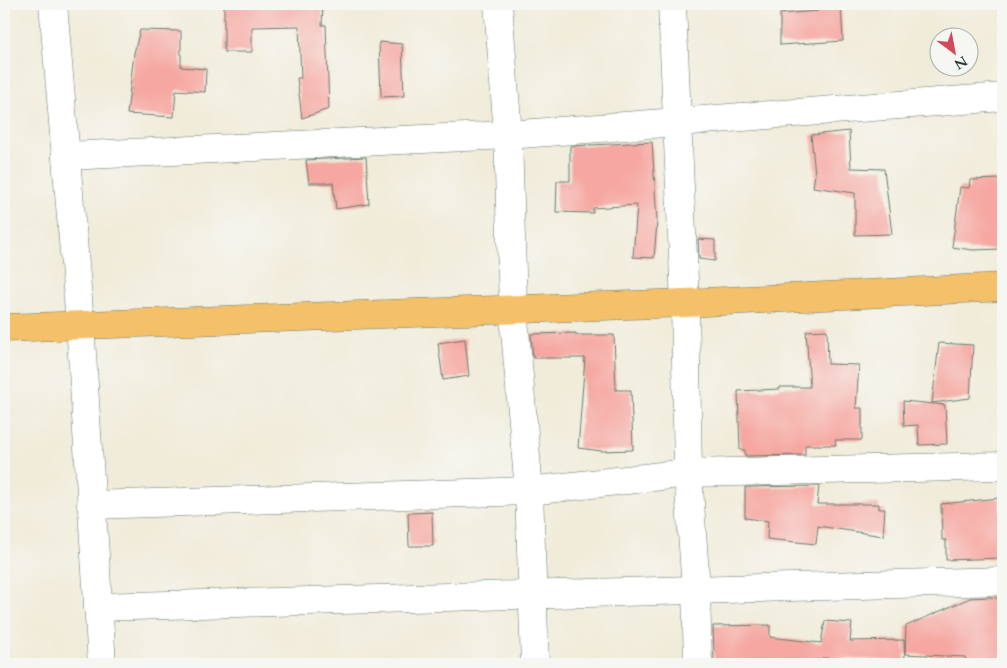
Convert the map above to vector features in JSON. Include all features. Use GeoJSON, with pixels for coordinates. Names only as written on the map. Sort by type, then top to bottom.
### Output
{"type":"FeatureCollection","features":[{"type":"Feature","properties":{"kind":"main road"},"geometry":{"type":"LineString","coordinates":[[4,328],[685,303],[1003,288]]}},
{"type":"Feature","properties":{"kind":"street"},"geometry":{"type":"LineString","coordinates":[[53,4],[80,324],[102,664]]}},
{"type":"Feature","properties":{"kind":"street"},"geometry":{"type":"LineString","coordinates":[[498,4],[508,135],[513,308],[528,491],[535,664]]}},
{"type":"Feature","properties":{"kind":"street"},"geometry":{"type":"LineString","coordinates":[[672,4],[685,303],[688,473],[696,590],[698,664]]}},
{"type":"Feature","properties":{"kind":"street"},"geometry":{"type":"LineString","coordinates":[[66,156],[508,135],[1003,97]]}},
{"type":"Feature","properties":{"kind":"street"},"geometry":{"type":"LineString","coordinates":[[91,505],[528,491],[688,473],[1003,466]]}},
{"type":"Feature","properties":{"kind":"street"},"geometry":{"type":"LineString","coordinates":[[98,608],[1003,581]]}},
{"type":"Feature","properties":{"kind":"building"},"geometry":{"type":"Polygon","coordinates":[[[224,4],[323,4],[322,25],[326,25],[329,109],[302,118],[297,78],[301,78],[299,26],[252,27],[252,52],[224,52],[224,4]]]}},
{"type":"Feature","properties":{"kind":"building"},"geometry":{"type":"Polygon","coordinates":[[[816,4],[841,4],[843,41],[780,45],[780,14],[818,11],[816,4]]]}},
{"type":"Feature","properties":{"kind":"building"},"geometry":{"type":"Polygon","coordinates":[[[140,30],[181,31],[181,67],[206,69],[205,92],[176,90],[174,117],[127,114],[134,53],[140,30]]]}},
{"type":"Feature","properties":{"kind":"building"},"geometry":{"type":"Polygon","coordinates":[[[379,42],[402,44],[404,96],[381,97],[379,42]]]}},
{"type":"Feature","properties":{"kind":"building"},"geometry":{"type":"Polygon","coordinates":[[[849,131],[851,168],[884,169],[892,234],[855,235],[855,193],[813,187],[815,174],[811,135],[849,131]]]}},
{"type":"Feature","properties":{"kind":"building"},"geometry":{"type":"Polygon","coordinates":[[[652,142],[657,222],[654,258],[633,257],[637,205],[593,208],[593,213],[556,212],[557,181],[570,181],[570,146],[652,142]]]}},
{"type":"Feature","properties":{"kind":"building"},"geometry":{"type":"Polygon","coordinates":[[[366,157],[369,204],[336,209],[333,183],[309,183],[306,160],[366,157]]]}},
{"type":"Feature","properties":{"kind":"building"},"geometry":{"type":"Polygon","coordinates":[[[1003,179],[1003,249],[972,250],[952,247],[960,187],[969,188],[970,180],[1003,179]]]}},
{"type":"Feature","properties":{"kind":"building"},"geometry":{"type":"Polygon","coordinates":[[[698,239],[715,240],[715,261],[699,259],[698,239]]]}},
{"type":"Feature","properties":{"kind":"building"},"geometry":{"type":"Polygon","coordinates":[[[827,330],[828,364],[859,365],[856,408],[862,408],[862,440],[835,440],[836,445],[805,445],[805,455],[745,456],[745,450],[740,450],[738,391],[780,389],[780,387],[810,387],[806,331],[827,330]]]}},
{"type":"Feature","properties":{"kind":"building"},"geometry":{"type":"Polygon","coordinates":[[[576,333],[576,335],[614,335],[616,390],[631,390],[633,450],[602,451],[578,448],[585,358],[533,358],[531,334],[576,333]]]}},
{"type":"Feature","properties":{"kind":"building"},"geometry":{"type":"Polygon","coordinates":[[[465,339],[469,376],[443,380],[438,343],[465,339]]]}},
{"type":"Feature","properties":{"kind":"building"},"geometry":{"type":"Polygon","coordinates":[[[939,343],[973,345],[970,398],[932,403],[939,343]]]}},
{"type":"Feature","properties":{"kind":"building"},"geometry":{"type":"Polygon","coordinates":[[[903,401],[945,405],[947,444],[919,445],[918,425],[904,426],[903,401]]]}},
{"type":"Feature","properties":{"kind":"building"},"geometry":{"type":"Polygon","coordinates":[[[819,486],[817,504],[879,504],[879,509],[885,509],[883,536],[818,526],[816,544],[767,539],[768,521],[745,518],[745,487],[819,486]]]}},
{"type":"Feature","properties":{"kind":"building"},"geometry":{"type":"Polygon","coordinates":[[[1000,498],[1002,558],[946,560],[946,540],[942,540],[941,504],[1000,498]]]}},
{"type":"Feature","properties":{"kind":"building"},"geometry":{"type":"Polygon","coordinates":[[[432,512],[433,546],[409,546],[408,513],[432,512]]]}},
{"type":"Feature","properties":{"kind":"building"},"geometry":{"type":"Polygon","coordinates":[[[990,597],[1003,599],[1003,664],[968,664],[965,657],[905,654],[906,626],[970,598],[990,597]]]}},
{"type":"Feature","properties":{"kind":"building"},"geometry":{"type":"Polygon","coordinates":[[[825,621],[852,623],[850,641],[904,640],[905,661],[822,658],[821,664],[766,660],[766,664],[714,664],[713,626],[770,625],[770,637],[821,643],[825,621]]]}}]}
